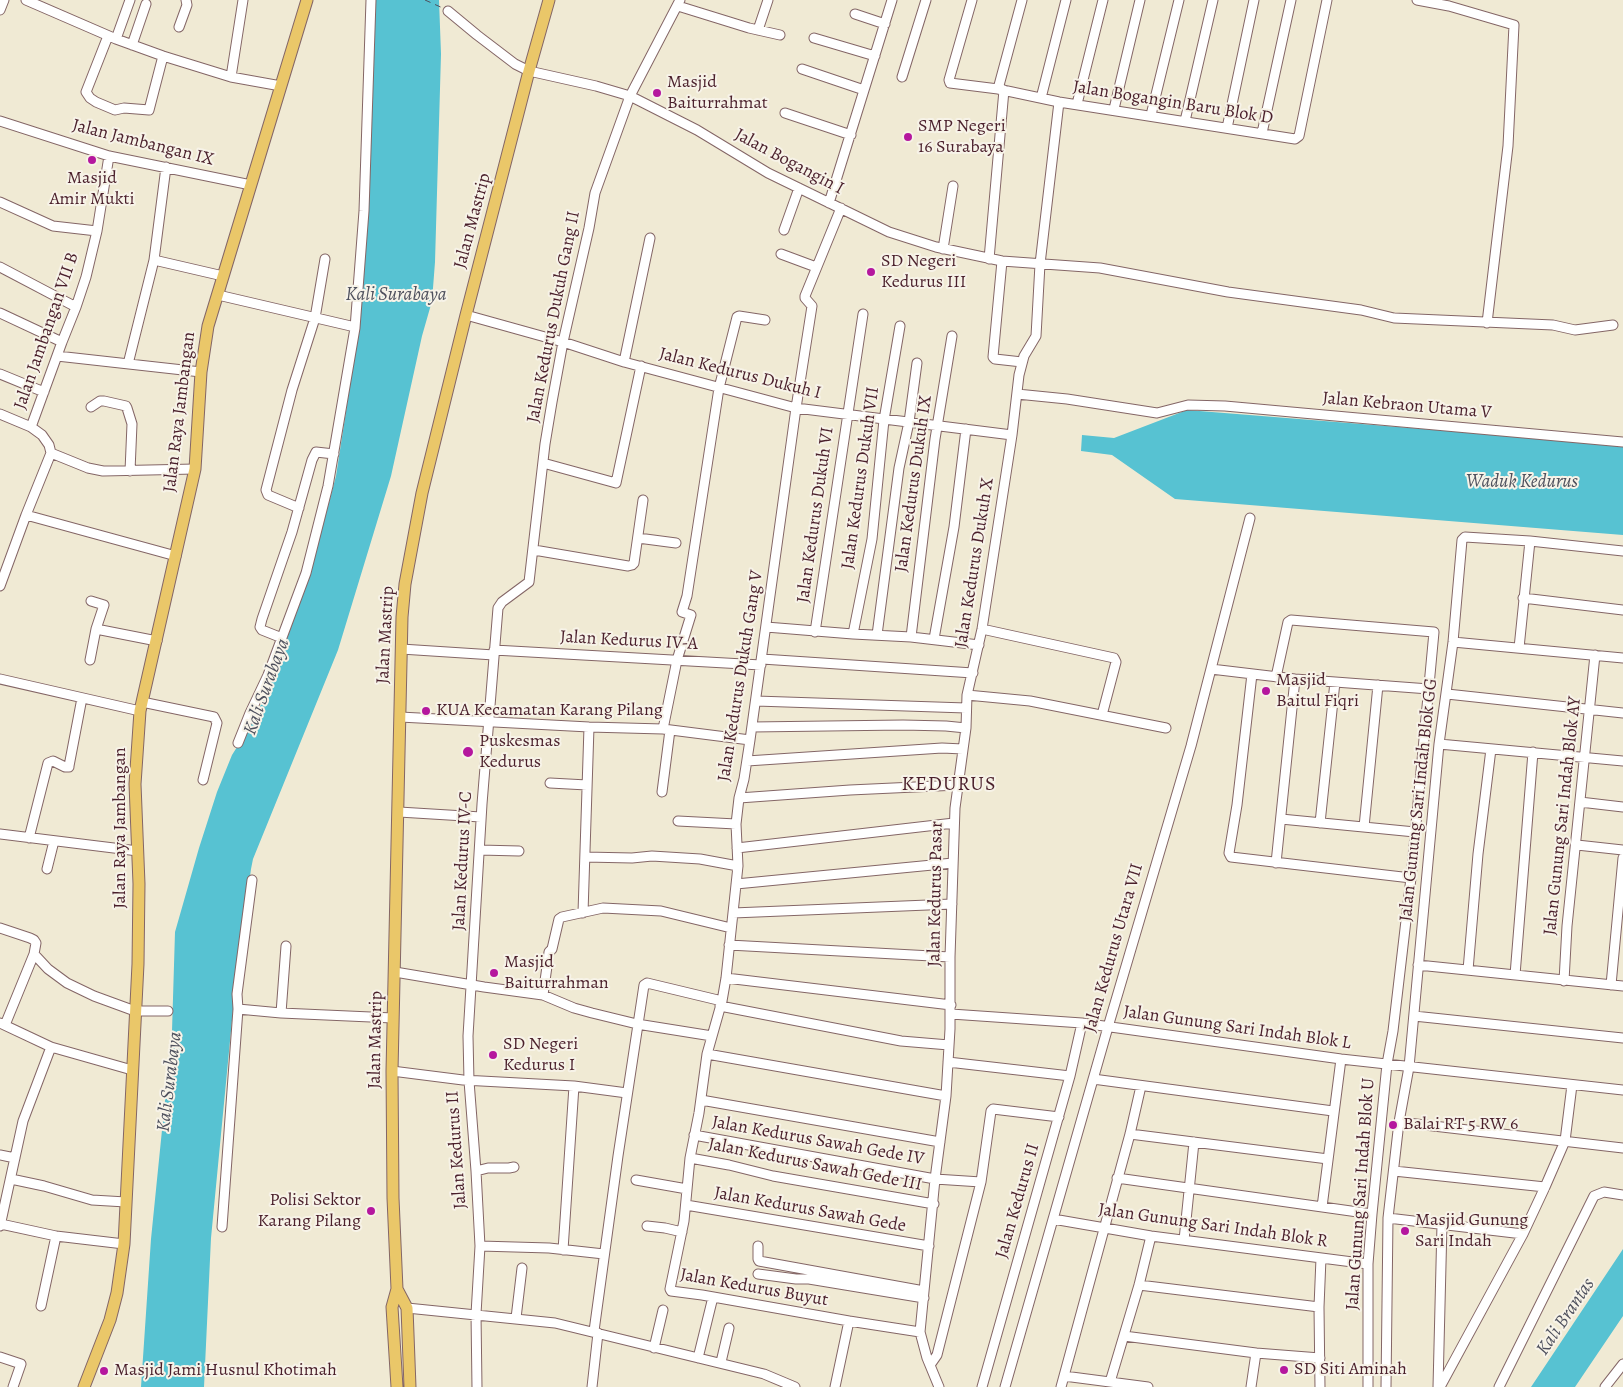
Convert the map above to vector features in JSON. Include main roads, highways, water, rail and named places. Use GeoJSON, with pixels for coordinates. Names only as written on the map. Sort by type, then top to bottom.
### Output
{"type":"FeatureCollection","features":[{"type":"Feature","properties":{"kind":"main road","name":"Jalan Raya Jambangan"},"geometry":{"type":"LineString","coordinates":[[84,1387],[110,1320],[117,1293],[124,1244],[139,894],[135,784],[141,706],[195,469],[201,372],[208,326],[307,0]]}},
{"type":"Feature","properties":{"kind":"main road","name":"Jalan Mastrip"},"geometry":{"type":"LineString","coordinates":[[397,1387],[392,1307],[397,1289],[393,1198],[392,1071],[401,649],[405,584],[416,523],[466,315],[529,70],[549,0]]}},
{"type":"Feature","properties":{"kind":"main road","name":"Jalan Mastrip"},"geometry":{"type":"LineString","coordinates":[[397,1289],[407,1308],[410,1387]]}},
{"type":"Feature","properties":{"kind":"water","name":"Kali Surabaya"},"geometry":{"type":"Polygon","coordinates":[[[373,0],[439,0],[441,54],[435,262],[432,301],[422,336],[391,476],[338,650],[253,859],[235,989],[211,1238],[204,1387],[141,1387],[151,1239],[172,1031],[175,932],[217,792],[232,755],[254,720],[268,689],[271,676],[313,563],[336,476],[353,366],[371,146],[373,0]]]}},
{"type":"Feature","properties":{"kind":"water","name":"Waduk Kedurus"},"geometry":{"type":"Polygon","coordinates":[[[1187,410],[1623,445],[1623,535],[1175,499],[1112,455],[1081,451],[1082,435],[1114,438],[1187,410]]]}},
{"type":"Feature","properties":{"kind":"water","name":"Kali Brantas"},"geometry":{"type":"Polygon","coordinates":[[[1623,1249],[1623,1316],[1575,1387],[1531,1387],[1623,1249]]]}},
{"type":"Feature","properties":{"kind":"place","name":"Masjid Baiturrahmat"},"geometry":{"type":"Point","coordinates":[657,93]}},
{"type":"Feature","properties":{"kind":"place","name":"SMP Negeri 16 Surabaya"},"geometry":{"type":"Point","coordinates":[908,137]}},
{"type":"Feature","properties":{"kind":"place","name":"Masjid Amir Mukti"},"geometry":{"type":"Point","coordinates":[92,160]}},
{"type":"Feature","properties":{"kind":"place","name":"SD Negeri Kedurus III"},"geometry":{"type":"Point","coordinates":[871,272]}},
{"type":"Feature","properties":{"kind":"place","name":"Masjid Baitul Fiqri"},"geometry":{"type":"Point","coordinates":[1266,691]}},
{"type":"Feature","properties":{"kind":"place","name":"KUA Kecamatan Karang Pilang"},"geometry":{"type":"Point","coordinates":[426,711]}},
{"type":"Feature","properties":{"kind":"place","name":"Puskesmas Kedurus"},"geometry":{"type":"Point","coordinates":[468,752]}},
{"type":"Feature","properties":{"kind":"place","name":"Masjid Baiturrahman"},"geometry":{"type":"Point","coordinates":[494,973]}},
{"type":"Feature","properties":{"kind":"place","name":"SD Negeri Kedurus I"},"geometry":{"type":"Point","coordinates":[493,1055]}},
{"type":"Feature","properties":{"kind":"place","name":"Balai RT 5 RW 6"},"geometry":{"type":"Point","coordinates":[1393,1125]}},
{"type":"Feature","properties":{"kind":"place","name":"Polisi Sektor Karang Pilang"},"geometry":{"type":"Point","coordinates":[371,1211]}},
{"type":"Feature","properties":{"kind":"place","name":"Masjid Gunung Sari Indah"},"geometry":{"type":"Point","coordinates":[1405,1231]}},
{"type":"Feature","properties":{"kind":"place","name":"SD Siti Aminah"},"geometry":{"type":"Point","coordinates":[1284,1370]}},
{"type":"Feature","properties":{"kind":"place","name":"Masjid Jami Husnul Khotimah"},"geometry":{"type":"Point","coordinates":[104,1371]}},
{"type":"Feature","properties":{"kind":"district","name":"KEDURUS"},"geometry":{"type":"Point","coordinates":[949,785]}}]}
